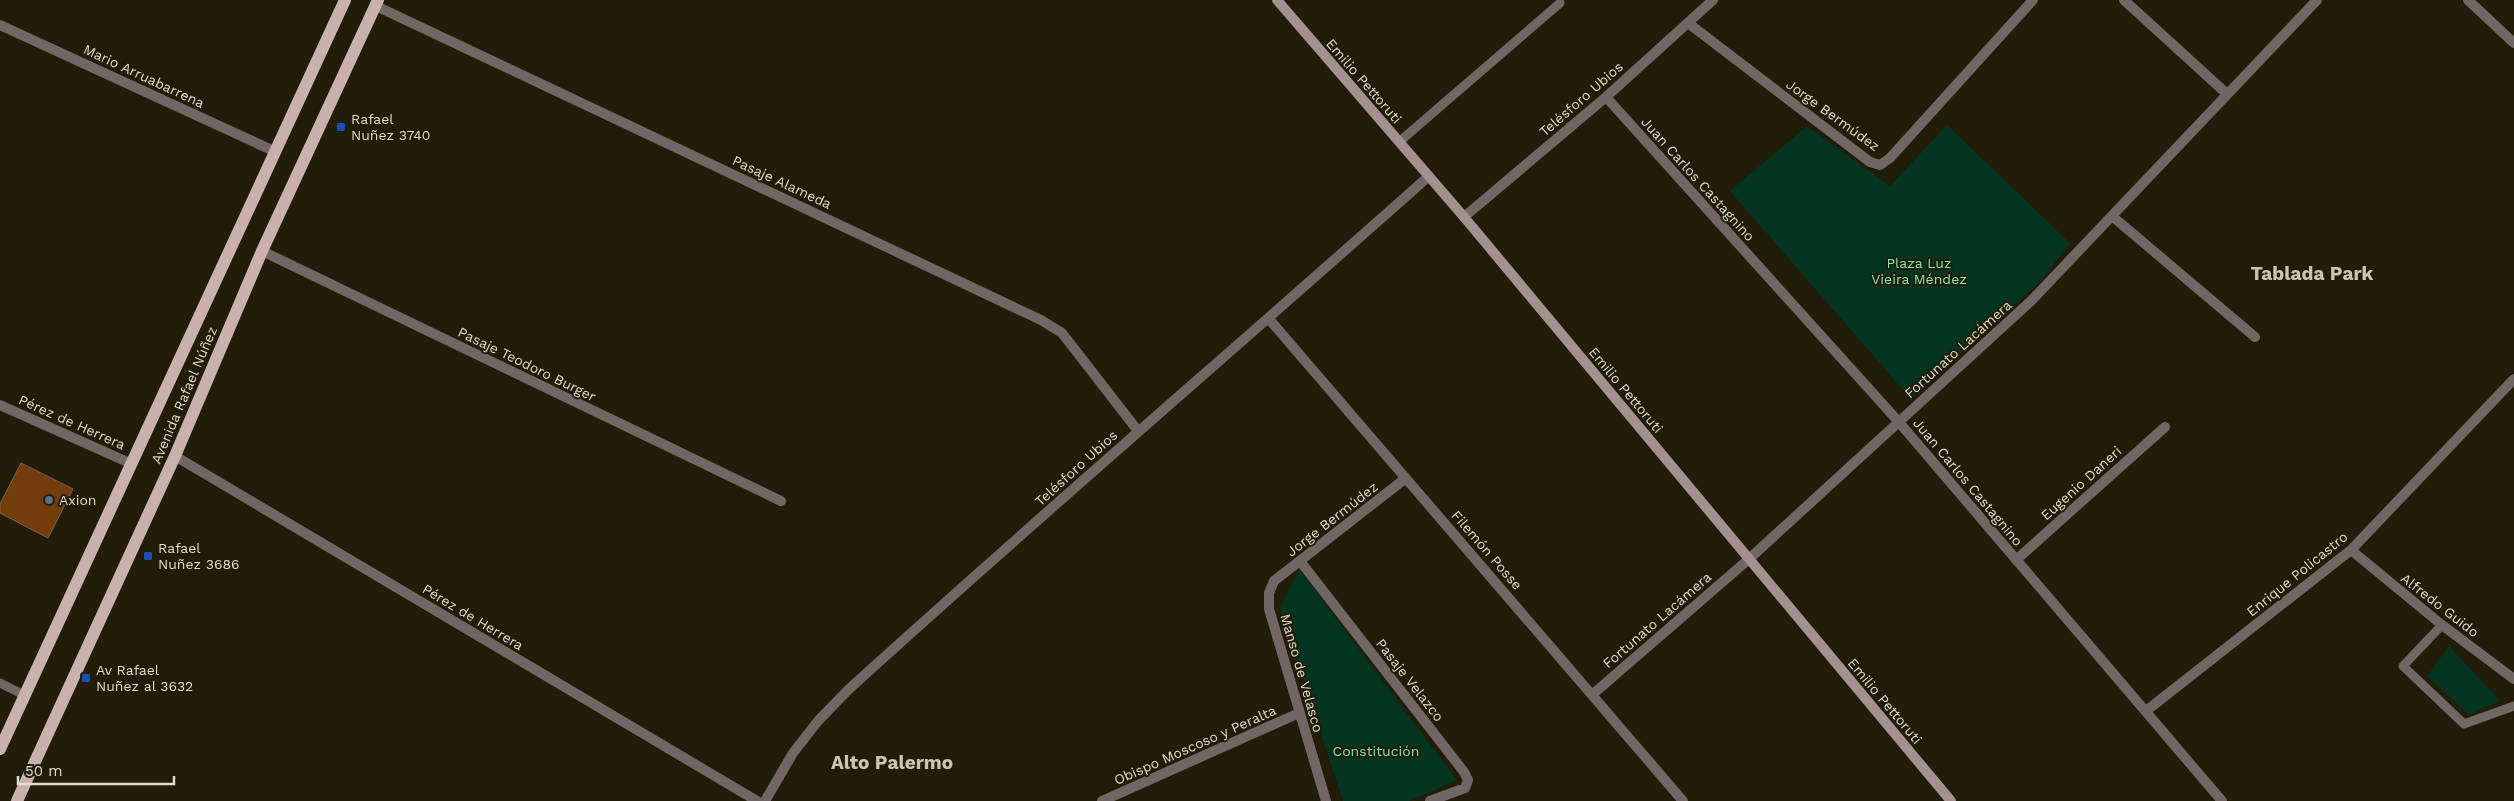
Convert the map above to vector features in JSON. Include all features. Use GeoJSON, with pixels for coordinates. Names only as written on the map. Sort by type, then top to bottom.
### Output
{"type":"FeatureCollection","features":[{"type":"Feature","properties":{"kind":"main road","name":"Avenida Rafael Núñez"},"geometry":{"type":"LineString","coordinates":[[1,744],[345,0]]}},
{"type":"Feature","properties":{"kind":"main road","name":"Emilio Pettoruti"},"geometry":{"type":"LineString","coordinates":[[1277,0],[1464,217],[1951,801]]}},
{"type":"Feature","properties":{"kind":"main road","name":"Avenida Rafael Núñez"},"geometry":{"type":"LineString","coordinates":[[17,801],[175,456],[262,251],[377,3]]}},
{"type":"Feature","properties":{"kind":"street","name":"Telésforo Ubios"},"geometry":{"type":"LineString","coordinates":[[1464,217],[1606,97],[1713,0]]}},
{"type":"Feature","properties":{"kind":"street","name":"Jorge Bermúdez"},"geometry":{"type":"LineString","coordinates":[[1688,23],[1870,162],[1880,165],[1890,158],[2034,0]]}},
{"type":"Feature","properties":{"kind":"street"},"geometry":{"type":"LineString","coordinates":[[2124,0],[2227,94]]}},
{"type":"Feature","properties":{"kind":"street","name":"Fortunato Lacámera"},"geometry":{"type":"LineString","coordinates":[[1593,694],[1749,559],[1898,421],[2031,302],[2317,0]]}},
{"type":"Feature","properties":{"kind":"street"},"geometry":{"type":"LineString","coordinates":[[2468,0],[2514,43]]}},
{"type":"Feature","properties":{"kind":"street","name":"Pasaje Alameda"},"geometry":{"type":"LineString","coordinates":[[377,3],[1042,320],[1062,333],[1081,355],[1138,431]]}},
{"type":"Feature","properties":{"kind":"street","name":"Mario Arruabarrena"},"geometry":{"type":"LineString","coordinates":[[0,25],[276,152]]}},
{"type":"Feature","properties":{"kind":"street","name":"Juan Carlos Castagnino"},"geometry":{"type":"LineString","coordinates":[[1606,97],[1898,421],[2222,801]]}},
{"type":"Feature","properties":{"kind":"street","name":"Telésforo Ubios"},"geometry":{"type":"LineString","coordinates":[[765,801],[793,753],[818,721],[848,690],[1138,431],[1269,319],[1428,176]]}},
{"type":"Feature","properties":{"kind":"street"},"geometry":{"type":"LineString","coordinates":[[2112,216],[2254,337]]}},
{"type":"Feature","properties":{"kind":"street","name":"Pasaje Teodoro Burger"},"geometry":{"type":"LineString","coordinates":[[262,251],[781,501]]}},
{"type":"Feature","properties":{"kind":"street","name":"Filemón Posse"},"geometry":{"type":"LineString","coordinates":[[1269,319],[1683,801]]}},
{"type":"Feature","properties":{"kind":"street","name":"Enrique Policastro"},"geometry":{"type":"LineString","coordinates":[[2146,710],[2351,550],[2514,379]]}},
{"type":"Feature","properties":{"kind":"street","name":"Pérez de Herrera"},"geometry":{"type":"LineString","coordinates":[[0,405],[132,464]]}},
{"type":"Feature","properties":{"kind":"street","name":"Eugenio Daneri"},"geometry":{"type":"LineString","coordinates":[[2016,560],[2165,428]]}},
{"type":"Feature","properties":{"kind":"street","name":"Pérez de Herrera"},"geometry":{"type":"LineString","coordinates":[[175,456],[756,801]]}},
{"type":"Feature","properties":{"kind":"street","name":"Jorge Bermúdez"},"geometry":{"type":"LineString","coordinates":[[1274,581],[1406,478]]}},
{"type":"Feature","properties":{"kind":"street","name":"Alfredo Guido"},"geometry":{"type":"LineString","coordinates":[[2351,550],[2442,625],[2514,679]]}},
{"type":"Feature","properties":{"kind":"street","name":"Pasaje Velazco"},"geometry":{"type":"LineString","coordinates":[[1300,561],[1464,772],[1468,780],[1465,788],[1430,801]]}},
{"type":"Feature","properties":{"kind":"street","name":"Manso de Velasco"},"geometry":{"type":"LineString","coordinates":[[1274,581],[1269,593],[1269,609],[1326,801]]}},
{"type":"Feature","properties":{"kind":"street","name":"Obispo Moscoso y Peralta"},"geometry":{"type":"LineString","coordinates":[[1102,801],[1299,713]]}},
{"type":"Feature","properties":{"kind":"lane"},"geometry":{"type":"LineString","coordinates":[[1399,142],[1560,3]]}},
{"type":"Feature","properties":{"kind":"lane"},"geometry":{"type":"LineString","coordinates":[[2442,625],[2403,666],[2464,724],[2514,706]]}},
{"type":"Feature","properties":{"kind":"lane"},"geometry":{"type":"LineString","coordinates":[[0,683],[24,695]]}},
{"type":"Feature","properties":{"kind":"green space","name":"Plaza Luz Vieira Méndez"},"geometry":{"type":"Polygon","coordinates":[[[1947,125],[2070,243],[2041,281],[1911,399],[1730,191],[1807,126],[1890,186],[1947,125]]]}},
{"type":"Feature","properties":{"kind":"green space","name":"Constitución"},"geometry":{"type":"Polygon","coordinates":[[[1299,569],[1457,780],[1409,801],[1343,801],[1280,608],[1299,569]]]}},
{"type":"Feature","properties":{"kind":"green space"},"geometry":{"type":"Polygon","coordinates":[[[2449,646],[2500,701],[2469,715],[2427,676],[2449,646]]]}},
{"type":"Feature","properties":{"kind":"building"},"geometry":{"type":"Polygon","coordinates":[[[21,463],[73,489],[48,538],[0,513],[0,504],[21,463]]]}},
{"type":"Feature","properties":{"kind":"place","name":"Rafael Nuñez 3740"},"geometry":{"type":"Point","coordinates":[341,127]}},
{"type":"Feature","properties":{"kind":"place","name":"Axion"},"geometry":{"type":"Point","coordinates":[49,500]}},
{"type":"Feature","properties":{"kind":"place","name":"Rafael Nuñez 3686"},"geometry":{"type":"Point","coordinates":[148,556]}},
{"type":"Feature","properties":{"kind":"place","name":"Av Rafael Nuñez al 3632"},"geometry":{"type":"Point","coordinates":[86,678]}},
{"type":"Feature","properties":{"kind":"district","name":"Tablada Park"},"geometry":{"type":"Point","coordinates":[2312,273]}},
{"type":"Feature","properties":{"kind":"district","name":"Alto Palermo"},"geometry":{"type":"Point","coordinates":[892,762]}}]}
